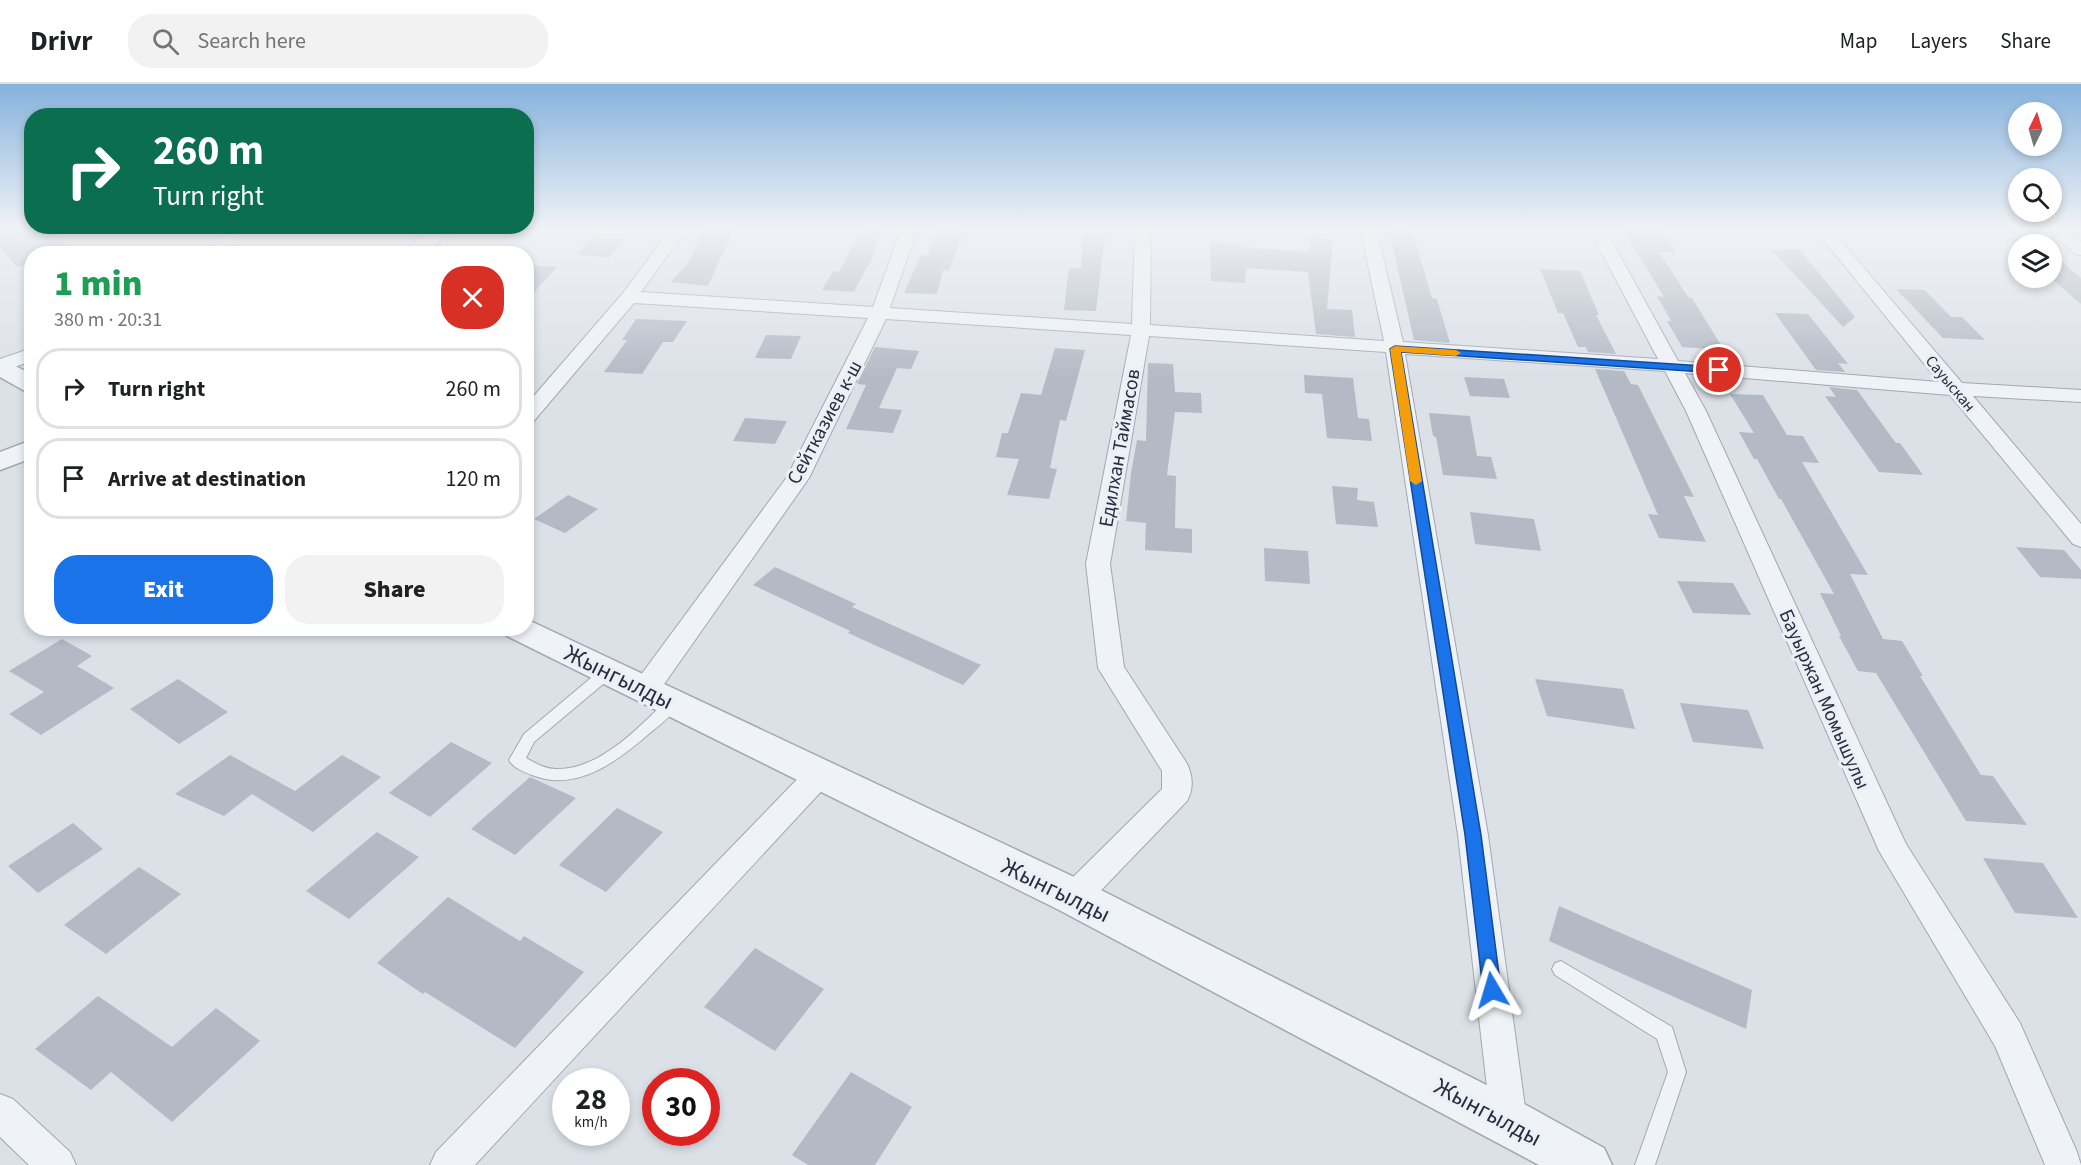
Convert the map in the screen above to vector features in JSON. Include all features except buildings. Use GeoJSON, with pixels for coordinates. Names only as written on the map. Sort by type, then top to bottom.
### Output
{"type":"FeatureCollection","features":[{"type":"Feature","properties":{"kind":"street"},"geometry":{"type":"LineString","coordinates":[[534,409],[643,277]]}},
{"type":"Feature","properties":{"kind":"street","name":"Сейтказиев к-ш"},"geometry":{"type":"LineString","coordinates":[[659,696],[798,478],[879,315],[892,277]]}},
{"type":"Feature","properties":{"kind":"street","name":"Едилхан Таймасов"},"geometry":{"type":"LineString","coordinates":[[1074,897],[1177,793],[1176,770],[1111,668],[1098,564],[1141,330],[1142,277]]}},
{"type":"Feature","properties":{"kind":"street"},"geometry":{"type":"LineString","coordinates":[[1379,277],[1395,349],[1473,835],[1509,1122]]}},
{"type":"Feature","properties":{"kind":"street","name":"Бауыржан Момышулы"},"geometry":{"type":"LineString","coordinates":[[1623,277],[1696,411],[1894,851],[2008,1035],[2064,1165]]}},
{"type":"Feature","properties":{"kind":"street","name":"Сауыскан"},"geometry":{"type":"LineString","coordinates":[[1863,277],[2081,539]]}},
{"type":"Feature","properties":{"kind":"street"},"geometry":{"type":"LineString","coordinates":[[628,297],[1671,366],[1956,389],[2081,396]]}},
{"type":"Feature","properties":{"kind":"street"},"geometry":{"type":"LineString","coordinates":[[0,367],[24,357]]}},
{"type":"Feature","properties":{"kind":"street"},"geometry":{"type":"LineString","coordinates":[[0,367],[24,380]]}},
{"type":"Feature","properties":{"kind":"street"},"geometry":{"type":"LineString","coordinates":[[0,462],[24,452]]}},
{"type":"Feature","properties":{"kind":"street","name":"Жынгылды"},"geometry":{"type":"LineString","coordinates":[[534,635],[1074,897],[1509,1122],[1580,1164]]}},
{"type":"Feature","properties":{"kind":"street"},"geometry":{"type":"LineString","coordinates":[[449,1165],[819,775]]}},
{"type":"Feature","properties":{"kind":"street"},"geometry":{"type":"LineString","coordinates":[[0,1112],[57,1165]]}},
{"type":"Feature","properties":{"kind":"lane"},"geometry":{"type":"LineString","coordinates":[[609,671],[529,738],[517,760],[532,769],[557,776],[594,768],[644,732],[659,696]]}},
{"type":"Feature","properties":{"kind":"lane"},"geometry":{"type":"LineString","coordinates":[[1561,969],[1665,1032],[1677,1072],[1645,1165]]}},
{"type":"Feature","properties":{"kind":"slow traffic"},"geometry":{"type":"LineString","coordinates":[[1416,481],[1395,349],[1456,353]]}},
{"type":"Feature","properties":{"kind":"route"},"geometry":{"type":"LineString","coordinates":[[1492,990],[1473,835],[1395,349],[1719,370]]}}]}
